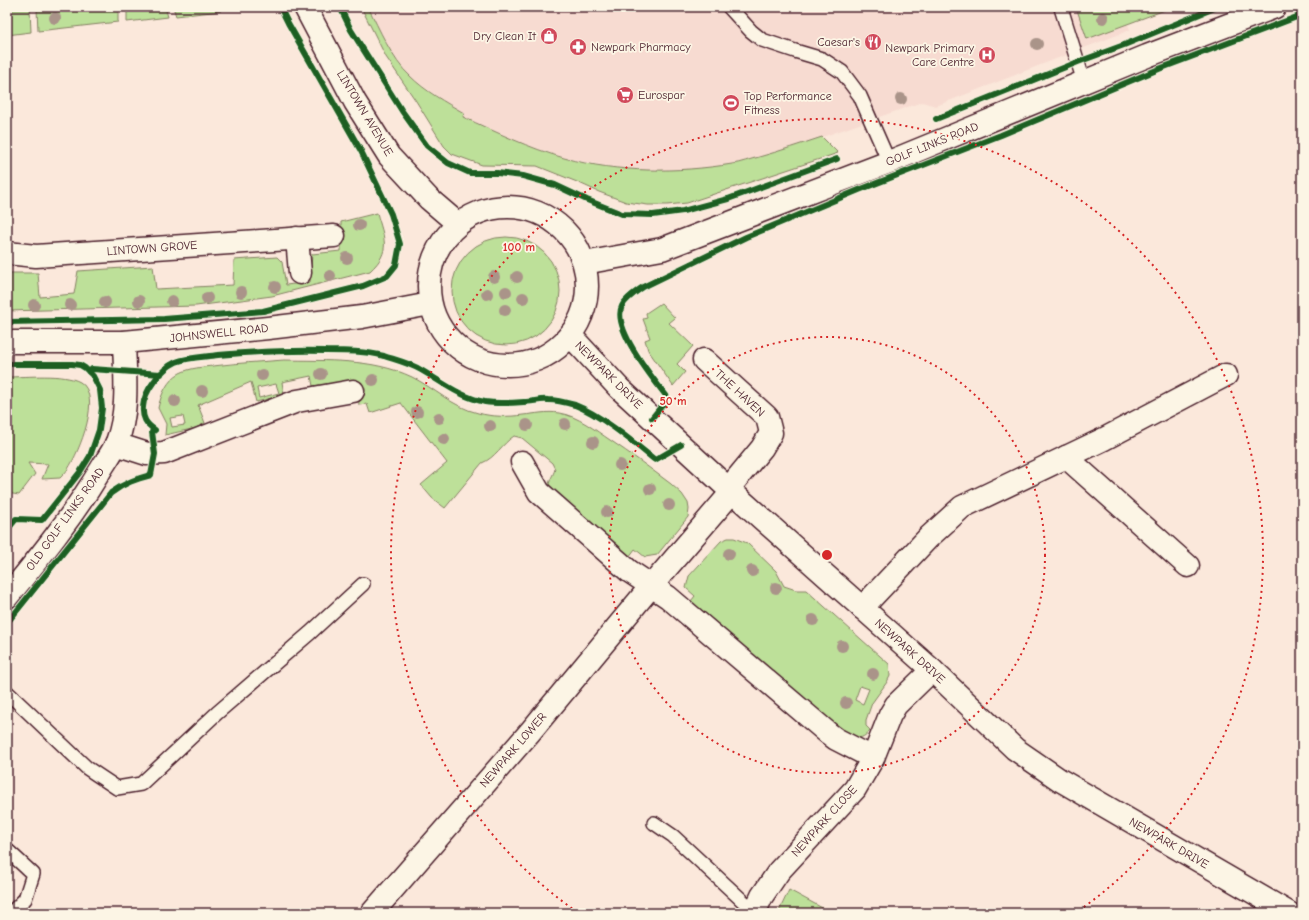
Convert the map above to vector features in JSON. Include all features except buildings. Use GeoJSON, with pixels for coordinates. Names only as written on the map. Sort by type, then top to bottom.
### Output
{"type":"FeatureCollection","features":[{"type":"Feature","properties":{"kind":"street","name":"LINTOWN AVENUE"},"geometry":{"type":"LineString","coordinates":[[305,7],[355,102],[389,156],[429,199],[457,224]]}},
{"type":"Feature","properties":{"kind":"street","name":"GOLF LINKS ROAD"},"geometry":{"type":"LineString","coordinates":[[584,263],[662,249],[889,162],[1147,56],[1275,7]]}},
{"type":"Feature","properties":{"kind":"street"},"geometry":{"type":"LineString","coordinates":[[491,207],[523,207],[548,217],[572,239],[584,263],[587,289],[582,315],[570,335],[546,356],[517,365],[484,362],[464,352],[444,333],[430,304],[429,273],[436,250],[457,224],[491,207]]}},
{"type":"Feature","properties":{"kind":"street","name":"LINTOWN GROVE"},"geometry":{"type":"LineString","coordinates":[[7,253],[36,256],[334,236]]}},
{"type":"Feature","properties":{"kind":"street"},"geometry":{"type":"LineString","coordinates":[[297,238],[300,273]]}},
{"type":"Feature","properties":{"kind":"street","name":"JOHNSWELL ROAD"},"geometry":{"type":"LineString","coordinates":[[7,342],[124,342],[362,317],[430,304]]}},
{"type":"Feature","properties":{"kind":"street","name":"NEWPARK DRIVE"},"geometry":{"type":"LineString","coordinates":[[570,335],[619,388],[730,490],[932,670],[1016,749],[1060,780],[1289,913]]}},
{"type":"Feature","properties":{"kind":"street","name":"OLD GOLF LINKS ROAD"},"geometry":{"type":"LineString","coordinates":[[7,597],[43,553],[87,492],[116,444],[125,405],[126,392],[124,342]]}},
{"type":"Feature","properties":{"kind":"street","name":"THE HAVEN"},"geometry":{"type":"LineString","coordinates":[[704,360],[767,417],[771,433],[762,448],[730,490]]}},
{"type":"Feature","properties":{"kind":"street"},"geometry":{"type":"LineString","coordinates":[[862,608],[929,537],[962,507],[1066,457],[1226,375]]}},
{"type":"Feature","properties":{"kind":"street"},"geometry":{"type":"LineString","coordinates":[[116,444],[147,454],[164,453],[296,401],[353,391]]}},
{"type":"Feature","properties":{"kind":"street"},"geometry":{"type":"LineString","coordinates":[[1066,457],[1188,566]]}},
{"type":"Feature","properties":{"kind":"street"},"geometry":{"type":"LineString","coordinates":[[522,462],[539,492],[629,572],[652,585],[668,597],[828,733],[836,739],[873,758]]}},
{"type":"Feature","properties":{"kind":"street","name":"NEWPARK LOWER"},"geometry":{"type":"LineString","coordinates":[[372,913],[530,732],[730,490]]}},
{"type":"Feature","properties":{"kind":"street","name":"NEWPARK CLOSE"},"geometry":{"type":"LineString","coordinates":[[755,911],[762,896],[779,871],[855,789],[873,758],[890,715],[896,706],[932,670]]}},
{"type":"Feature","properties":{"kind":"lane"},"geometry":{"type":"LineString","coordinates":[[729,7],[751,31],[762,40],[822,59],[842,72],[860,96],[889,162]]}},
{"type":"Feature","properties":{"kind":"lane"},"geometry":{"type":"LineString","coordinates":[[1061,8],[1084,82]]}},
{"type":"Feature","properties":{"kind":"lane"},"geometry":{"type":"LineString","coordinates":[[7,692],[87,768],[117,788],[141,784],[217,713],[310,633],[363,584]]}},
{"type":"Feature","properties":{"kind":"lane"},"geometry":{"type":"LineString","coordinates":[[654,823],[673,836],[755,911]]}},
{"type":"Feature","properties":{"kind":"lane"},"geometry":{"type":"LineString","coordinates":[[7,850],[32,874],[25,899],[11,913]]}},
{"type":"Feature","properties":{"kind":"shaded area"},"geometry":{"type":"Polygon","coordinates":[[[368,7],[1122,7],[1130,30],[936,106],[922,102],[791,148],[734,164],[687,170],[641,170],[616,168],[565,158],[520,143],[463,117],[463,113],[409,76],[390,51],[368,7]]]}},
{"type":"Feature","properties":{"kind":"green space"},"geometry":{"type":"Polygon","coordinates":[[[7,7],[9,7],[9,9],[30,9],[31,32],[7,35],[7,7]]]}},
{"type":"Feature","properties":{"kind":"green space"},"geometry":{"type":"Polygon","coordinates":[[[118,7],[118,22],[38,31],[37,9],[118,7]]]}},
{"type":"Feature","properties":{"kind":"green space"},"geometry":{"type":"Polygon","coordinates":[[[127,7],[165,7],[168,17],[127,22],[127,7]]]}},
{"type":"Feature","properties":{"kind":"green space"},"geometry":{"type":"Polygon","coordinates":[[[173,7],[218,7],[221,11],[176,16],[173,7]]]}},
{"type":"Feature","properties":{"kind":"green space"},"geometry":{"type":"Polygon","coordinates":[[[361,7],[368,7],[386,43],[403,69],[429,91],[464,113],[463,117],[525,145],[564,158],[606,167],[627,169],[690,169],[739,163],[822,137],[838,153],[687,203],[667,205],[648,205],[626,202],[537,166],[482,165],[452,154],[444,146],[386,57],[361,7]]]}},
{"type":"Feature","properties":{"kind":"green space"},"geometry":{"type":"Polygon","coordinates":[[[1076,7],[1173,7],[1087,39],[1076,7]]]}},
{"type":"Feature","properties":{"kind":"green space"},"geometry":{"type":"Polygon","coordinates":[[[377,213],[384,237],[384,250],[377,264],[370,271],[272,296],[196,306],[7,311],[7,273],[38,273],[40,297],[74,294],[78,271],[153,266],[156,289],[233,285],[234,260],[277,257],[282,262],[286,285],[310,282],[312,254],[341,251],[341,222],[377,213]]]}},
{"type":"Feature","properties":{"kind":"green space"},"geometry":{"type":"Polygon","coordinates":[[[506,237],[527,241],[544,253],[556,270],[560,291],[556,312],[544,329],[527,341],[506,345],[485,341],[468,329],[456,312],[452,291],[456,270],[468,253],[485,241],[506,237]]]}},
{"type":"Feature","properties":{"kind":"green space"},"geometry":{"type":"Polygon","coordinates":[[[661,303],[675,318],[669,323],[693,346],[677,364],[685,372],[673,386],[648,350],[645,340],[650,338],[643,319],[647,318],[646,313],[661,303]]]}},
{"type":"Feature","properties":{"kind":"green space"},"geometry":{"type":"Polygon","coordinates":[[[284,360],[349,362],[381,366],[412,377],[452,402],[478,413],[518,416],[554,412],[573,417],[598,432],[671,484],[682,494],[688,503],[688,517],[657,555],[645,557],[635,549],[629,557],[549,486],[555,469],[552,463],[522,438],[514,436],[491,458],[482,463],[445,508],[432,498],[421,485],[447,463],[401,403],[370,413],[367,404],[359,405],[357,380],[313,386],[311,376],[282,382],[284,395],[256,402],[251,382],[198,405],[205,423],[196,428],[165,435],[166,424],[158,408],[165,388],[175,376],[184,371],[201,367],[284,360]],[[276,384],[257,388],[259,398],[279,393],[276,384]],[[183,416],[170,418],[172,427],[185,425],[183,416]]]}},
{"type":"Feature","properties":{"kind":"green space"},"geometry":{"type":"Polygon","coordinates":[[[55,376],[73,379],[80,382],[87,389],[89,399],[87,424],[83,437],[73,461],[67,470],[60,478],[42,479],[48,464],[28,463],[35,474],[19,495],[7,493],[7,377],[55,376]]]}},
{"type":"Feature","properties":{"kind":"green space"},"geometry":{"type":"Polygon","coordinates":[[[728,538],[734,538],[747,543],[776,571],[784,586],[796,590],[806,590],[889,664],[890,676],[872,703],[866,720],[866,726],[870,730],[867,734],[857,738],[841,730],[691,601],[695,596],[686,588],[689,576],[721,541],[728,538]],[[860,686],[855,700],[863,704],[869,689],[860,686]]]}},
{"type":"Feature","properties":{"kind":"green space"},"geometry":{"type":"Polygon","coordinates":[[[789,890],[826,910],[824,913],[780,913],[780,909],[789,890]]]}},
{"type":"Feature","properties":{"kind":"cycle path"},"geometry":{"type":"LineString","coordinates":[[7,322],[164,319],[263,311],[363,286],[387,276],[396,265],[400,244],[391,214],[361,151],[280,7]]}},
{"type":"Feature","properties":{"kind":"cycle path"},"geometry":{"type":"LineString","coordinates":[[340,7],[351,30],[402,111],[427,146],[448,163],[470,173],[497,173],[523,176],[555,185],[622,214],[653,215],[683,211],[728,199],[837,159]]}},
{"type":"Feature","properties":{"kind":"cycle path"},"geometry":{"type":"LineString","coordinates":[[936,119],[1217,7]]}},
{"type":"Feature","properties":{"kind":"cycle path"},"geometry":{"type":"LineString","coordinates":[[652,418],[668,398],[636,354],[628,340],[620,316],[622,306],[626,300],[643,287],[746,237],[859,190],[1001,135],[1159,69],[1302,15]]}},
{"type":"Feature","properties":{"kind":"cycle path"},"geometry":{"type":"LineString","coordinates":[[7,623],[111,493],[130,482],[151,475],[155,454],[152,432],[155,430],[144,418],[144,401],[146,394],[159,375],[170,365],[181,360],[218,355],[272,352],[341,351],[370,353],[412,365],[459,393],[476,400],[494,403],[545,400],[559,401],[575,405],[585,409],[606,422],[655,460],[681,445]]}},
{"type":"Feature","properties":{"kind":"cycle path"},"geometry":{"type":"LineString","coordinates":[[7,364],[80,365],[93,376],[100,390],[102,408],[99,430],[90,456],[80,472],[42,520],[16,519],[7,530]]}},
{"type":"Feature","properties":{"kind":"cycle path"},"geometry":{"type":"LineString","coordinates":[[89,372],[92,369],[161,374]]}},
{"type":"Feature","properties":{"kind":"place","name":"Dry Clean It"},"geometry":{"type":"Point","coordinates":[549,36]}},
{"type":"Feature","properties":{"kind":"place","name":"Caesar's"},"geometry":{"type":"Point","coordinates":[873,42]}},
{"type":"Feature","properties":{"kind":"place","name":"Newpark Pharmacy"},"geometry":{"type":"Point","coordinates":[578,47]}},
{"type":"Feature","properties":{"kind":"place","name":"Newpark Primary Care Centre"},"geometry":{"type":"Point","coordinates":[987,55]}},
{"type":"Feature","properties":{"kind":"place","name":"Eurospar"},"geometry":{"type":"Point","coordinates":[625,95]}},
{"type":"Feature","properties":{"kind":"place","name":"Top Performance Fitness"},"geometry":{"type":"Point","coordinates":[731,103]}}]}
